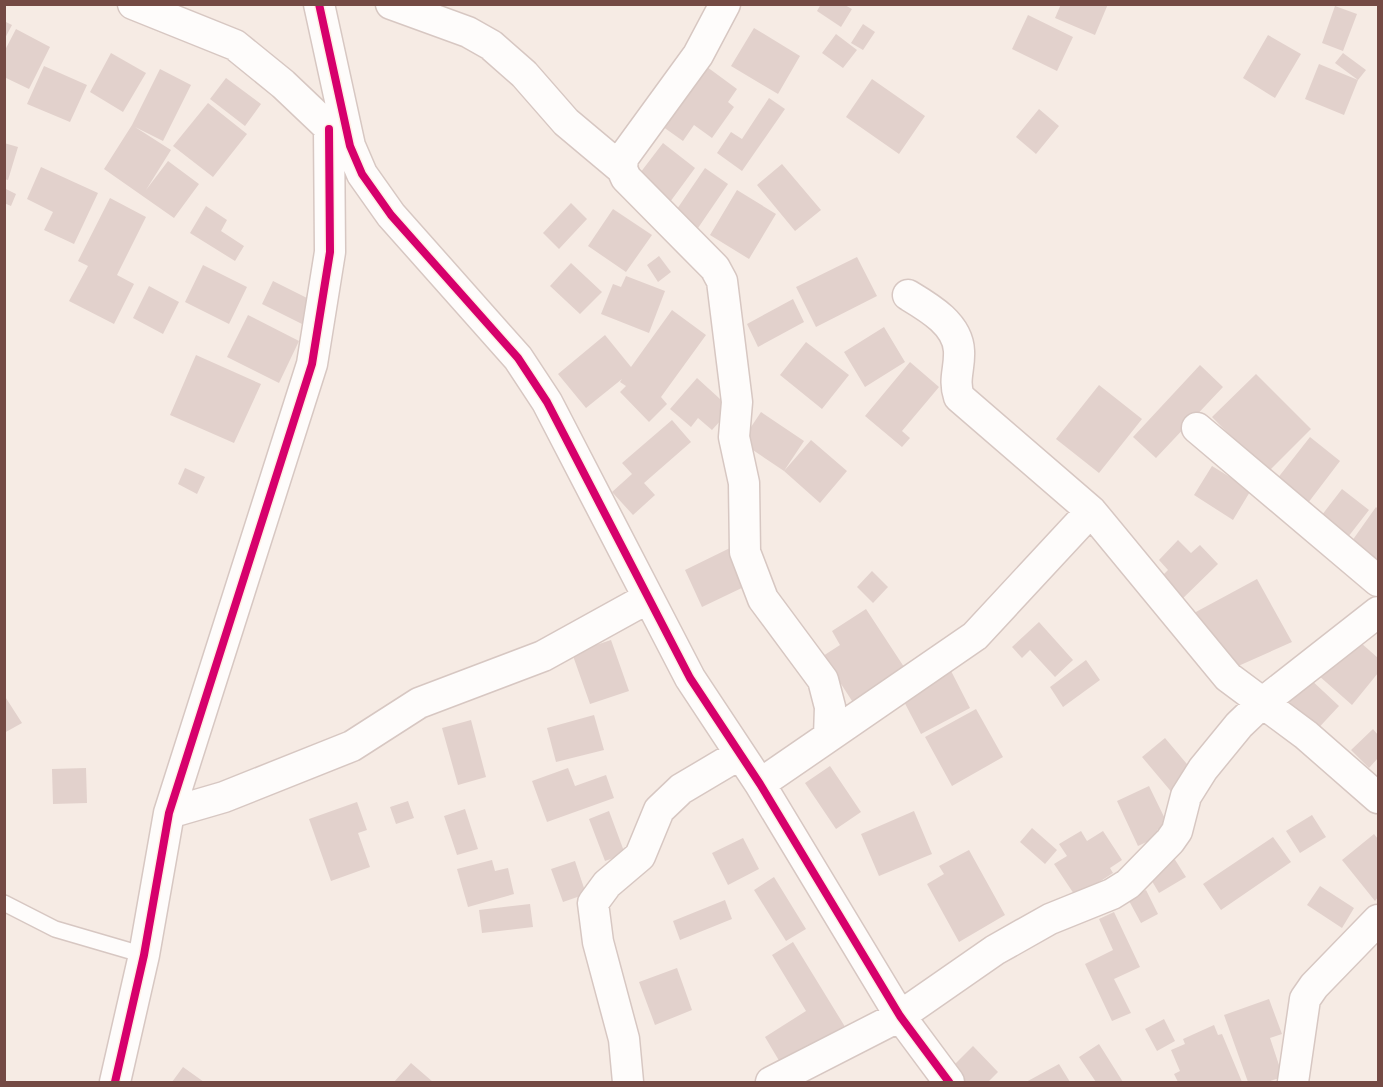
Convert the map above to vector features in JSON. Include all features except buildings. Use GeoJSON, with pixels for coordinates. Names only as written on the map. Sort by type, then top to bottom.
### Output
{"type":"FeatureCollection","features":[{"type":"Feature","properties":{"kind":"street"},"geometry":{"type":"LineString","coordinates":[[133,4],[235,45],[283,84],[339,138],[391,215],[518,358],[548,402],[690,678],[760,784],[900,1016],[949,1083]]}},
{"type":"Feature","properties":{"kind":"street"},"geometry":{"type":"LineString","coordinates":[[115,1083],[144,955],[169,813],[312,364],[330,252],[339,138],[320,4]]}},
{"type":"Feature","properties":{"kind":"street"},"geometry":{"type":"LineString","coordinates":[[391,4],[468,32],[491,45],[524,74],[566,122],[622,169],[631,185],[708,261],[722,281],[737,402],[734,437],[744,483],[745,552],[763,599],[823,680],[830,707],[829,736]]}},
{"type":"Feature","properties":{"kind":"street"},"geometry":{"type":"LineString","coordinates":[[622,169],[623,158],[698,55],[725,4]]}},
{"type":"Feature","properties":{"kind":"street"},"geometry":{"type":"LineString","coordinates":[[908,294],[936,312],[955,334],[959,349],[955,383],[959,397],[1091,511],[1228,677],[1315,743],[1378,798]]}},
{"type":"Feature","properties":{"kind":"street"},"geometry":{"type":"LineString","coordinates":[[1197,428],[1378,581]]}},
{"type":"Feature","properties":{"kind":"street"},"geometry":{"type":"LineString","coordinates":[[760,784],[975,636],[1091,511]]}},
{"type":"Feature","properties":{"kind":"street"},"geometry":{"type":"LineString","coordinates":[[169,813],[224,797],[352,746],[419,703],[543,656],[648,598]]}},
{"type":"Feature","properties":{"kind":"street"},"geometry":{"type":"LineString","coordinates":[[771,1083],[900,1016],[995,950],[1050,919],[1112,894],[1128,884],[1170,842],[1177,831],[1186,796],[1203,769],[1262,703],[1378,612]]}},
{"type":"Feature","properties":{"kind":"street"},"geometry":{"type":"LineString","coordinates":[[628,1083],[624,1039],[598,942],[593,903],[607,884],[626,871],[640,856],[659,810],[681,789],[740,754]]}},
{"type":"Feature","properties":{"kind":"street"},"geometry":{"type":"LineString","coordinates":[[1293,1083],[1305,999],[1314,986],[1378,920]]}},
{"type":"Feature","properties":{"kind":"lane"},"geometry":{"type":"LineString","coordinates":[[4,903],[55,929],[144,955]]}},
{"type":"Feature","properties":{"kind":"cycle path"},"geometry":{"type":"LineString","coordinates":[[319,4],[350,146],[362,174],[391,215],[518,358],[547,402],[690,678],[760,784],[900,1016],[949,1082]]}},
{"type":"Feature","properties":{"kind":"cycle path"},"geometry":{"type":"LineString","coordinates":[[115,1082],[144,955],[169,813],[312,364],[330,252],[329,129]]}}]}
